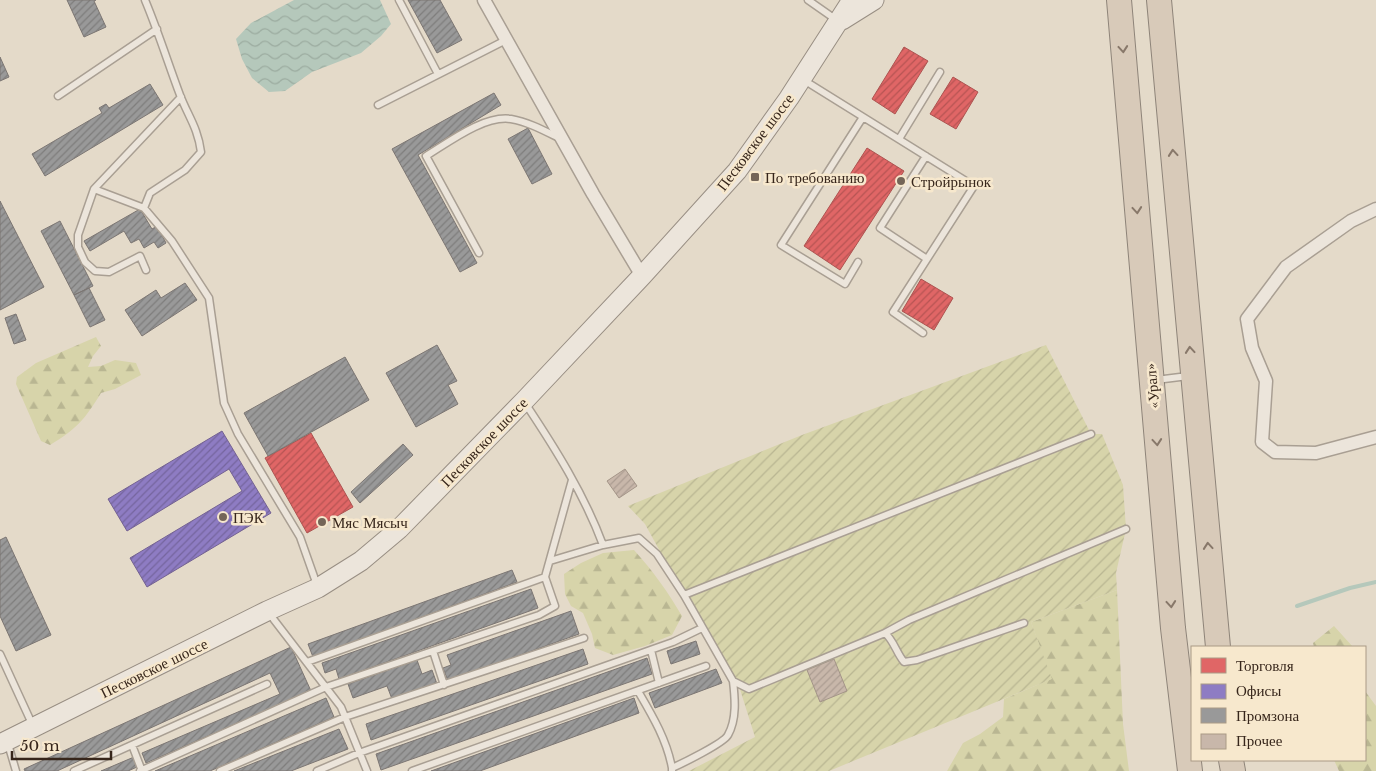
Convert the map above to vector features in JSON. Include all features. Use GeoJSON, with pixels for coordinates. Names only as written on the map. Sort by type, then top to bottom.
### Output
{"type":"FeatureCollection","features":[{"type":"Feature","properties":{"kind":"highway","name":"«Урал»"},"geometry":{"type":"LineString","coordinates":[[1119,0],[1173,628],[1190,771]]}},
{"type":"Feature","properties":{"kind":"highway"},"geometry":{"type":"LineString","coordinates":[[1159,0],[1218,646]]}},
{"type":"Feature","properties":{"kind":"street"},"geometry":{"type":"LineString","coordinates":[[484,0],[642,276]]}},
{"type":"Feature","properties":{"kind":"street","name":"Песковское шоссе"},"geometry":{"type":"LineString","coordinates":[[3,742],[267,611],[318,588],[361,562],[399,529],[642,276],[736,171],[774,120],[852,0]]}},
{"type":"Feature","properties":{"kind":"street"},"geometry":{"type":"LineString","coordinates":[[839,22],[874,0]]}},
{"type":"Feature","properties":{"kind":"street"},"geometry":{"type":"LineString","coordinates":[[1376,209],[1351,221],[1286,267],[1247,319],[1252,348],[1266,381],[1262,442],[1275,452],[1316,453],[1376,437]]}},
{"type":"Feature","properties":{"kind":"lane"},"geometry":{"type":"LineString","coordinates":[[144,208],[150,193],[185,170],[201,152],[199,137],[181,97],[145,0]]}},
{"type":"Feature","properties":{"kind":"lane"},"geometry":{"type":"LineString","coordinates":[[399,0],[438,74]]}},
{"type":"Feature","properties":{"kind":"lane"},"geometry":{"type":"LineString","coordinates":[[808,0],[839,22]]}},
{"type":"Feature","properties":{"kind":"lane"},"geometry":{"type":"LineString","coordinates":[[58,96],[157,30]]}},
{"type":"Feature","properties":{"kind":"lane"},"geometry":{"type":"LineString","coordinates":[[378,105],[506,40]]}},
{"type":"Feature","properties":{"kind":"lane"},"geometry":{"type":"LineString","coordinates":[[899,139],[940,72]]}},
{"type":"Feature","properties":{"kind":"lane"},"geometry":{"type":"LineString","coordinates":[[801,78],[974,186],[893,312],[923,333]]}},
{"type":"Feature","properties":{"kind":"lane"},"geometry":{"type":"LineString","coordinates":[[146,270],[140,256],[109,272],[95,270],[85,262],[78,247],[78,235],[94,189],[181,97]]}},
{"type":"Feature","properties":{"kind":"lane"},"geometry":{"type":"LineString","coordinates":[[858,262],[846,284],[781,245],[863,117]]}},
{"type":"Feature","properties":{"kind":"lane"},"geometry":{"type":"LineString","coordinates":[[479,253],[426,156],[490,120],[510,119],[529,124],[562,139]]}},
{"type":"Feature","properties":{"kind":"lane"},"geometry":{"type":"LineString","coordinates":[[926,156],[880,228],[927,259]]}},
{"type":"Feature","properties":{"kind":"lane"},"geometry":{"type":"LineString","coordinates":[[94,189],[144,208],[172,242],[209,298],[224,403],[238,434],[300,537],[318,588]]}},
{"type":"Feature","properties":{"kind":"lane"},"geometry":{"type":"LineString","coordinates":[[1152,380],[1193,376]]}},
{"type":"Feature","properties":{"kind":"lane"},"geometry":{"type":"LineString","coordinates":[[524,401],[555,448],[592,517],[603,545]]}},
{"type":"Feature","properties":{"kind":"lane"},"geometry":{"type":"LineString","coordinates":[[684,595],[1091,434]]}},
{"type":"Feature","properties":{"kind":"lane"},"geometry":{"type":"LineString","coordinates":[[132,745],[142,771],[326,687],[539,615],[555,606],[545,577],[572,480]]}},
{"type":"Feature","properties":{"kind":"lane"},"geometry":{"type":"LineString","coordinates":[[733,681],[749,689],[885,633],[909,620],[1126,529]]}},
{"type":"Feature","properties":{"kind":"lane"},"geometry":{"type":"LineString","coordinates":[[550,561],[603,545],[639,538],[658,554],[684,595],[733,681],[735,696],[733,722],[728,737],[672,770],[670,758],[660,731],[638,691]]}},
{"type":"Feature","properties":{"kind":"lane"},"geometry":{"type":"LineString","coordinates":[[307,662],[545,577]]}},
{"type":"Feature","properties":{"kind":"lane"},"geometry":{"type":"LineString","coordinates":[[267,611],[341,707],[366,771]]}},
{"type":"Feature","properties":{"kind":"lane"},"geometry":{"type":"LineString","coordinates":[[885,633],[892,639],[898,654],[904,662],[917,660],[1024,623]]}},
{"type":"Feature","properties":{"kind":"lane"},"geometry":{"type":"LineString","coordinates":[[317,771],[360,753],[650,650],[702,628]]}},
{"type":"Feature","properties":{"kind":"lane"},"geometry":{"type":"LineString","coordinates":[[220,771],[346,717],[584,638]]}},
{"type":"Feature","properties":{"kind":"lane"},"geometry":{"type":"LineString","coordinates":[[650,650],[659,683]]}},
{"type":"Feature","properties":{"kind":"lane"},"geometry":{"type":"LineString","coordinates":[[433,651],[444,685]]}},
{"type":"Feature","properties":{"kind":"lane"},"geometry":{"type":"LineString","coordinates":[[0,654],[34,728]]}},
{"type":"Feature","properties":{"kind":"lane"},"geometry":{"type":"LineString","coordinates":[[412,771],[706,666]]}},
{"type":"Feature","properties":{"kind":"lane"},"geometry":{"type":"LineString","coordinates":[[74,771],[267,684]]}},
{"type":"Feature","properties":{"kind":"lane"},"geometry":{"type":"LineString","coordinates":[[3,742],[16,771]]}},
{"type":"Feature","properties":{"kind":"green space"},"geometry":{"type":"Polygon","coordinates":[[[96,337],[101,346],[93,356],[88,367],[101,366],[115,360],[136,363],[141,375],[115,389],[101,393],[80,423],[50,445],[41,441],[16,384],[17,377],[36,363],[96,337]]]}},
{"type":"Feature","properties":{"kind":"green space"},"geometry":{"type":"Polygon","coordinates":[[[1046,345],[1091,434],[1102,434],[1123,485],[1126,529],[1116,573],[1117,590],[1031,622],[1052,679],[829,771],[689,771],[755,737],[738,683],[702,628],[645,524],[628,506],[802,435],[1046,345]]]}},
{"type":"Feature","properties":{"kind":"green space"},"geometry":{"type":"Polygon","coordinates":[[[634,550],[660,582],[682,616],[672,635],[645,646],[613,655],[595,648],[592,634],[583,613],[571,606],[565,594],[564,574],[581,563],[603,553],[634,550]]]}},
{"type":"Feature","properties":{"kind":"green space"},"geometry":{"type":"Polygon","coordinates":[[[1117,590],[1123,724],[1129,771],[947,771],[963,743],[980,734],[1003,717],[1004,699],[1051,679],[1031,622],[1117,590]]]}},
{"type":"Feature","properties":{"kind":"green space"},"geometry":{"type":"Polygon","coordinates":[[[1334,626],[1352,646],[1314,646],[1313,643],[1334,626]]]}},
{"type":"Feature","properties":{"kind":"green space"},"geometry":{"type":"Polygon","coordinates":[[[1366,692],[1376,706],[1376,771],[1339,771],[1334,761],[1366,761],[1366,692]]]}},
{"type":"Feature","properties":{"kind":"water"},"geometry":{"type":"Polygon","coordinates":[[[294,0],[380,0],[391,24],[381,36],[361,53],[312,72],[285,91],[269,92],[252,78],[242,59],[236,39],[251,23],[294,0]]]}},
{"type":"Feature","properties":{"kind":"building: Торговля"},"geometry":{"type":"Polygon","coordinates":[[[904,47],[928,61],[895,114],[872,99],[904,47]]]}},
{"type":"Feature","properties":{"kind":"building: Торговля"},"geometry":{"type":"Polygon","coordinates":[[[953,77],[978,92],[956,129],[930,114],[953,77]]]}},
{"type":"Feature","properties":{"kind":"building: Торговля"},"geometry":{"type":"Polygon","coordinates":[[[867,148],[904,171],[840,270],[804,246],[867,148]]]}},
{"type":"Feature","properties":{"kind":"building: Торговля"},"geometry":{"type":"Polygon","coordinates":[[[921,279],[953,298],[934,330],[902,311],[921,279]]]}},
{"type":"Feature","properties":{"kind":"building: Торговля"},"geometry":{"type":"Polygon","coordinates":[[[311,433],[353,507],[307,533],[265,458],[311,433]]]}},
{"type":"Feature","properties":{"kind":"building: Офисы"},"geometry":{"type":"Polygon","coordinates":[[[222,431],[271,513],[147,587],[130,558],[242,491],[229,469],[127,531],[108,499],[222,431]]]}},
{"type":"Feature","properties":{"kind":"building: Промзона"},"geometry":{"type":"Polygon","coordinates":[[[67,0],[96,0],[94,1],[106,27],[84,37],[67,0]]]}},
{"type":"Feature","properties":{"kind":"building: Промзона"},"geometry":{"type":"Polygon","coordinates":[[[408,0],[440,0],[462,40],[437,53],[408,0]]]}},
{"type":"Feature","properties":{"kind":"building: Промзона"},"geometry":{"type":"Polygon","coordinates":[[[0,57],[9,77],[0,81],[0,57]]]}},
{"type":"Feature","properties":{"kind":"building: Промзона"},"geometry":{"type":"Polygon","coordinates":[[[150,84],[163,105],[45,176],[32,154],[102,113],[99,108],[106,104],[109,108],[150,84]]]}},
{"type":"Feature","properties":{"kind":"building: Промзона"},"geometry":{"type":"Polygon","coordinates":[[[494,93],[501,105],[418,155],[477,263],[460,272],[392,149],[494,93]]]}},
{"type":"Feature","properties":{"kind":"building: Промзона"},"geometry":{"type":"Polygon","coordinates":[[[528,128],[552,174],[532,184],[508,139],[528,128]]]}},
{"type":"Feature","properties":{"kind":"building: Промзона"},"geometry":{"type":"Polygon","coordinates":[[[0,201],[44,287],[0,310],[0,201]]]}},
{"type":"Feature","properties":{"kind":"building: Промзона"},"geometry":{"type":"Polygon","coordinates":[[[140,209],[152,229],[157,226],[166,243],[158,248],[154,242],[144,248],[139,239],[131,243],[124,231],[90,251],[84,241],[140,209]]]}},
{"type":"Feature","properties":{"kind":"building: Промзона"},"geometry":{"type":"Polygon","coordinates":[[[60,221],[93,286],[74,295],[41,231],[60,221]]]}},
{"type":"Feature","properties":{"kind":"building: Промзона"},"geometry":{"type":"Polygon","coordinates":[[[185,283],[197,300],[142,336],[125,310],[156,290],[161,298],[185,283]]]}},
{"type":"Feature","properties":{"kind":"building: Промзона"},"geometry":{"type":"Polygon","coordinates":[[[89,288],[105,320],[90,327],[74,295],[89,288]]]}},
{"type":"Feature","properties":{"kind":"building: Промзона"},"geometry":{"type":"Polygon","coordinates":[[[16,314],[26,340],[14,344],[5,318],[16,314]]]}},
{"type":"Feature","properties":{"kind":"building: Промзона"},"geometry":{"type":"Polygon","coordinates":[[[437,345],[457,381],[448,385],[458,404],[416,427],[386,373],[437,345]]]}},
{"type":"Feature","properties":{"kind":"building: Промзона"},"geometry":{"type":"Polygon","coordinates":[[[345,357],[369,400],[268,456],[244,413],[345,357]]]}},
{"type":"Feature","properties":{"kind":"building: Промзона"},"geometry":{"type":"Polygon","coordinates":[[[403,444],[413,455],[360,503],[351,492],[403,444]]]}},
{"type":"Feature","properties":{"kind":"building: Промзона"},"geometry":{"type":"Polygon","coordinates":[[[6,537],[51,635],[16,651],[0,616],[0,540],[6,537]]]}},
{"type":"Feature","properties":{"kind":"building: Промзона"},"geometry":{"type":"Polygon","coordinates":[[[512,570],[517,582],[313,657],[308,644],[512,570]]]}},
{"type":"Feature","properties":{"kind":"building: Промзона"},"geometry":{"type":"Polygon","coordinates":[[[531,589],[538,608],[339,679],[336,669],[325,673],[322,663],[531,589]]]}},
{"type":"Feature","properties":{"kind":"building: Промзона"},"geometry":{"type":"Polygon","coordinates":[[[571,611],[579,634],[448,681],[443,668],[451,665],[447,655],[571,611]]]}},
{"type":"Feature","properties":{"kind":"building: Промзона"},"geometry":{"type":"Polygon","coordinates":[[[696,641],[700,654],[671,664],[667,651],[696,641]]]}},
{"type":"Feature","properties":{"kind":"building: Промзона"},"geometry":{"type":"Polygon","coordinates":[[[291,647],[311,691],[146,763],[142,753],[280,694],[270,673],[57,771],[25,771],[24,769],[291,647]]]}},
{"type":"Feature","properties":{"kind":"building: Промзона"},"geometry":{"type":"Polygon","coordinates":[[[583,649],[588,664],[371,740],[366,724],[583,649]]]}},
{"type":"Feature","properties":{"kind":"building: Промзона"},"geometry":{"type":"Polygon","coordinates":[[[647,658],[652,674],[381,770],[376,754],[647,658]]]}},
{"type":"Feature","properties":{"kind":"building: Промзона"},"geometry":{"type":"Polygon","coordinates":[[[417,660],[422,674],[432,670],[437,684],[392,699],[387,686],[353,698],[348,684],[417,660]]]}},
{"type":"Feature","properties":{"kind":"building: Промзона"},"geometry":{"type":"Polygon","coordinates":[[[716,669],[722,683],[655,708],[649,693],[716,669]]]}},
{"type":"Feature","properties":{"kind":"building: Промзона"},"geometry":{"type":"Polygon","coordinates":[[[326,698],[334,717],[210,771],[155,771],[326,698]]]}},
{"type":"Feature","properties":{"kind":"building: Промзона"},"geometry":{"type":"Polygon","coordinates":[[[634,698],[639,713],[480,771],[431,771],[634,698]]]}},
{"type":"Feature","properties":{"kind":"building: Промзона"},"geometry":{"type":"Polygon","coordinates":[[[339,729],[348,749],[291,771],[234,771],[339,729]]]}},
{"type":"Feature","properties":{"kind":"building: Промзона"},"geometry":{"type":"Polygon","coordinates":[[[134,757],[137,767],[128,771],[101,771],[134,757]]]}},
{"type":"Feature","properties":{"kind":"building: Прочее"},"geometry":{"type":"Polygon","coordinates":[[[625,469],[637,486],[619,498],[607,481],[625,469]]]}},
{"type":"Feature","properties":{"kind":"building: Прочее"},"geometry":{"type":"Polygon","coordinates":[[[834,659],[847,691],[820,702],[807,670],[834,659]]]}},
{"type":"Feature","properties":{"kind":"waterway"},"geometry":{"type":"LineString","coordinates":[[1297,606],[1350,588],[1376,582]]}},
{"type":"Feature","properties":{"kind":"place","name":"По требованию"},"geometry":{"type":"Point","coordinates":[755,177]}},
{"type":"Feature","properties":{"kind":"place","name":"Стройрынок"},"geometry":{"type":"Point","coordinates":[901,181]}},
{"type":"Feature","properties":{"kind":"place","name":"ПЭК"},"geometry":{"type":"Point","coordinates":[223,517]}},
{"type":"Feature","properties":{"kind":"place","name":"Мяс Мясыч"},"geometry":{"type":"Point","coordinates":[322,522]}}]}
